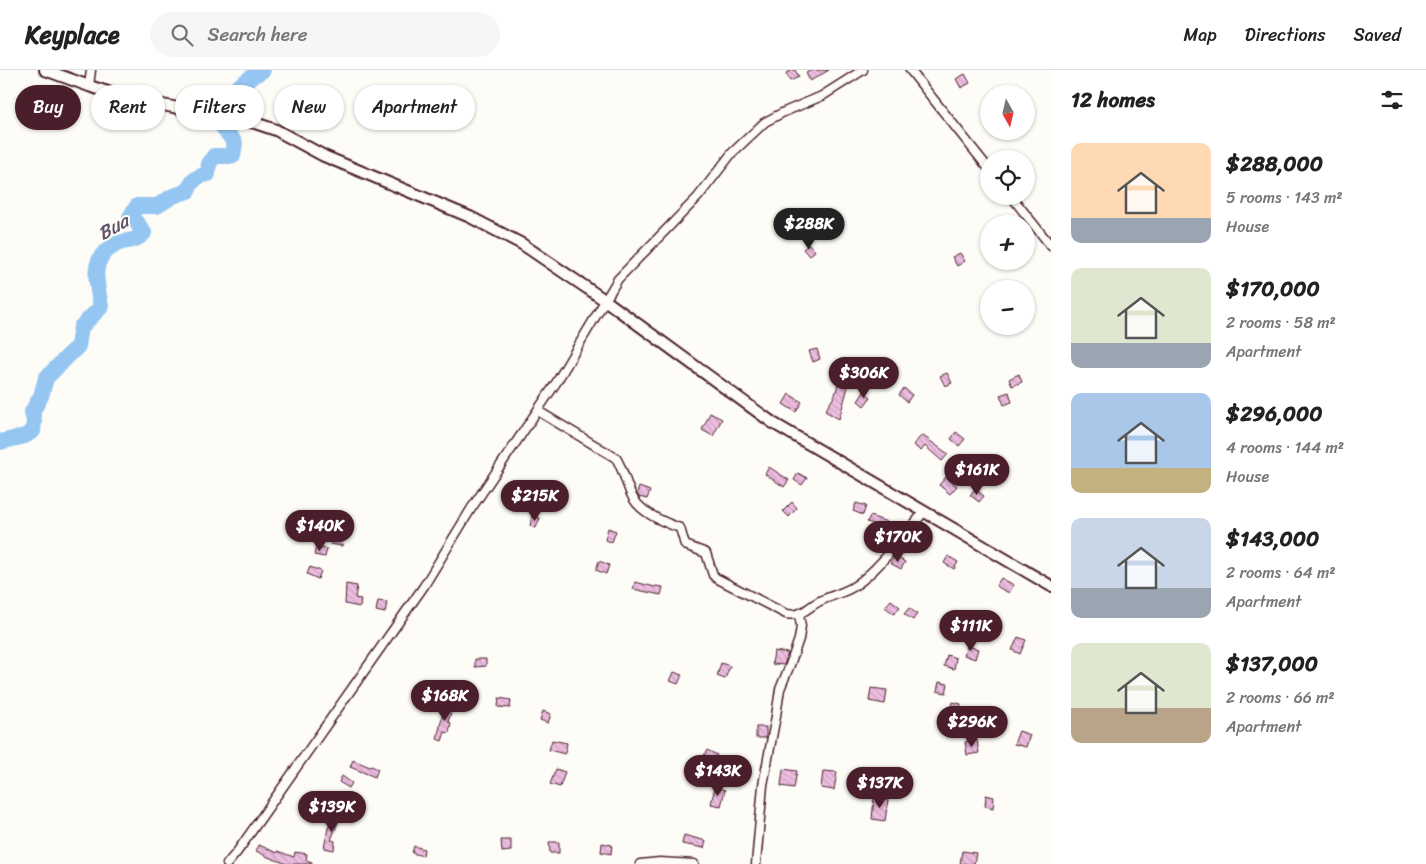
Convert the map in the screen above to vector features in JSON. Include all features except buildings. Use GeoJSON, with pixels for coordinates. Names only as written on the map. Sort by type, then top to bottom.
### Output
{"type":"FeatureCollection","features":[{"type":"Feature","properties":{"kind":"street"},"geometry":{"type":"LineString","coordinates":[[45,70],[127,98],[214,114],[255,123],[276,130],[324,156],[470,217],[522,244],[606,301],[774,423],[1051,586]]}},
{"type":"Feature","properties":{"kind":"street"},"geometry":{"type":"LineString","coordinates":[[89,86],[91,70]]}},
{"type":"Feature","properties":{"kind":"street"},"geometry":{"type":"LineString","coordinates":[[227,864],[424,586],[471,509],[538,411],[618,279],[698,197],[732,153],[765,122],[822,96],[863,70]]}},
{"type":"Feature","properties":{"kind":"street"},"geometry":{"type":"LineString","coordinates":[[910,70],[980,158]]}},
{"type":"Feature","properties":{"kind":"street"},"geometry":{"type":"LineString","coordinates":[[1018,205],[1051,246]]}},
{"type":"Feature","properties":{"kind":"street"},"geometry":{"type":"LineString","coordinates":[[538,411],[616,458],[623,468],[632,497],[659,521],[680,528],[686,545],[704,550],[713,575],[716,578],[786,614],[794,616],[799,614],[823,599],[855,586],[872,570],[924,512]]}},
{"type":"Feature","properties":{"kind":"street"},"geometry":{"type":"LineString","coordinates":[[756,864],[765,775],[780,689],[799,639],[801,626],[799,614]]}},
{"type":"Feature","properties":{"kind":"street"},"geometry":{"type":"LineString","coordinates":[[640,864],[660,862],[694,864]]}},
{"type":"Feature","properties":{"kind":"waterway","name":"Bua"},"geometry":{"type":"LineString","coordinates":[[0,442],[25,436],[33,431],[34,421],[32,412],[41,396],[46,378],[78,346],[81,327],[101,307],[96,276],[99,261],[103,254],[115,245],[134,240],[144,233],[130,217],[137,206],[157,206],[173,196],[188,191],[195,179],[208,174],[209,164],[214,156],[233,156],[235,143],[218,121],[219,112],[222,104],[233,91],[263,70]]}}]}
